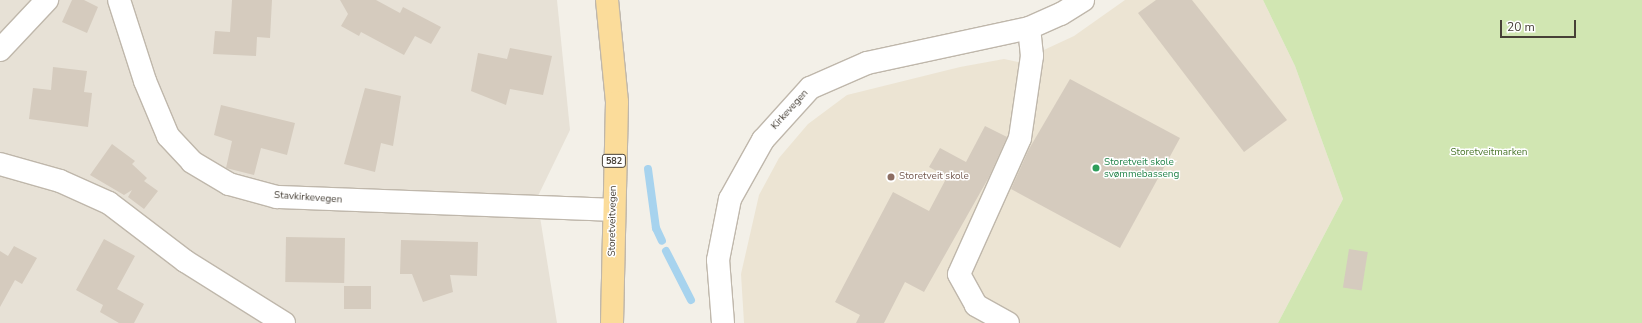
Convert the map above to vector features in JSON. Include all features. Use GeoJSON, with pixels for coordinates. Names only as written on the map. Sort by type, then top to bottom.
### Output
{"type":"FeatureCollection","features":[{"type":"Feature","properties":{"kind":"main road","name":"Storetveitvegen"},"geometry":{"type":"LineString","coordinates":[[607,0],[617,102],[612,210],[612,323]]}},
{"type":"Feature","properties":{"kind":"street"},"geometry":{"type":"LineString","coordinates":[[0,50],[47,0]]}},
{"type":"Feature","properties":{"kind":"street","name":"Stavkirkevegen"},"geometry":{"type":"LineString","coordinates":[[119,0],[145,81],[168,136],[192,162],[229,184],[277,197],[612,210]]}},
{"type":"Feature","properties":{"kind":"street","name":"Kirkevegen"},"geometry":{"type":"LineString","coordinates":[[723,323],[718,260],[730,199],[763,140],[810,88],[867,63],[1029,28],[1083,0]]}},
{"type":"Feature","properties":{"kind":"street"},"geometry":{"type":"LineString","coordinates":[[1008,323],[976,305],[959,274],[1020,138],[1032,56],[1029,28]]}},
{"type":"Feature","properties":{"kind":"street"},"geometry":{"type":"LineString","coordinates":[[0,164],[60,181],[109,203],[185,261],[284,323]]}},
{"type":"Feature","properties":{"kind":"shaded area"},"geometry":{"type":"Polygon","coordinates":[[[0,0],[557,0],[570,130],[537,198],[557,323],[0,323],[0,0]]]}},
{"type":"Feature","properties":{"kind":"shaded area"},"geometry":{"type":"Polygon","coordinates":[[[1125,0],[1263,0],[1295,66],[1343,199],[1278,323],[744,323],[741,274],[759,195],[779,158],[808,124],[847,95],[960,67],[1004,59],[1018,62],[1074,36],[1125,0]]]}},
{"type":"Feature","properties":{"kind":"green space","name":"Storetveitmarken"},"geometry":{"type":"Polygon","coordinates":[[[1263,0],[1642,0],[1642,323],[1278,323],[1343,199],[1295,66],[1263,0]]]}},
{"type":"Feature","properties":{"kind":"building"},"geometry":{"type":"Polygon","coordinates":[[[72,0],[84,0],[98,7],[87,33],[62,22],[72,0]]]}},
{"type":"Feature","properties":{"kind":"building"},"geometry":{"type":"Polygon","coordinates":[[[232,0],[272,0],[270,38],[257,37],[256,56],[213,54],[215,31],[230,32],[232,0]]]}},
{"type":"Feature","properties":{"kind":"building"},"geometry":{"type":"Polygon","coordinates":[[[340,0],[376,0],[400,13],[403,7],[441,27],[431,44],[415,36],[404,55],[361,32],[359,36],[341,26],[348,14],[340,0]]]}},
{"type":"Feature","properties":{"kind":"building"},"geometry":{"type":"Polygon","coordinates":[[[1156,0],[1192,0],[1287,120],[1244,152],[1138,13],[1156,0]]]}},
{"type":"Feature","properties":{"kind":"building"},"geometry":{"type":"Polygon","coordinates":[[[510,48],[552,56],[543,95],[510,89],[506,105],[471,91],[478,53],[507,59],[510,48]]]}},
{"type":"Feature","properties":{"kind":"building"},"geometry":{"type":"Polygon","coordinates":[[[53,67],[87,71],[84,92],[92,93],[88,127],[29,119],[33,88],[51,90],[53,67]]]}},
{"type":"Feature","properties":{"kind":"building"},"geometry":{"type":"Polygon","coordinates":[[[1070,79],[1180,138],[1120,248],[1011,189],[1029,149],[1070,79]]]}},
{"type":"Feature","properties":{"kind":"building"},"geometry":{"type":"Polygon","coordinates":[[[365,88],[401,96],[393,146],[381,143],[375,172],[344,164],[365,88]]]}},
{"type":"Feature","properties":{"kind":"building"},"geometry":{"type":"Polygon","coordinates":[[[221,105],[295,123],[287,155],[261,148],[254,175],[226,168],[232,141],[214,135],[221,105]]]}},
{"type":"Feature","properties":{"kind":"building"},"geometry":{"type":"Polygon","coordinates":[[[985,126],[1007,137],[989,177],[924,292],[905,282],[884,323],[856,323],[860,315],[835,302],[893,192],[929,211],[947,177],[929,167],[940,148],[966,162],[985,126]]]}},
{"type":"Feature","properties":{"kind":"building"},"geometry":{"type":"Polygon","coordinates":[[[112,144],[135,161],[132,164],[147,178],[144,181],[158,191],[144,209],[128,197],[132,190],[124,195],[90,175],[112,144]]]}},
{"type":"Feature","properties":{"kind":"building"},"geometry":{"type":"Polygon","coordinates":[[[286,237],[345,238],[344,283],[285,282],[286,237]]]}},
{"type":"Feature","properties":{"kind":"building"},"geometry":{"type":"Polygon","coordinates":[[[104,239],[135,256],[117,289],[144,304],[134,323],[119,323],[100,312],[103,305],[76,290],[104,239]]]}},
{"type":"Feature","properties":{"kind":"building"},"geometry":{"type":"Polygon","coordinates":[[[401,240],[478,242],[477,276],[450,275],[453,292],[423,302],[412,274],[400,274],[401,240]]]}},
{"type":"Feature","properties":{"kind":"building"},"geometry":{"type":"Polygon","coordinates":[[[14,246],[37,258],[22,284],[15,280],[0,307],[0,251],[8,256],[14,246]]]}},
{"type":"Feature","properties":{"kind":"building"},"geometry":{"type":"Polygon","coordinates":[[[1349,249],[1368,252],[1362,290],[1343,288],[1349,249]]]}},
{"type":"Feature","properties":{"kind":"building"},"geometry":{"type":"Polygon","coordinates":[[[344,286],[371,286],[371,309],[344,309],[344,286]]]}},
{"type":"Feature","properties":{"kind":"waterway"},"geometry":{"type":"LineString","coordinates":[[648,169],[656,228],[662,241]]}},
{"type":"Feature","properties":{"kind":"waterway"},"geometry":{"type":"LineString","coordinates":[[666,251],[691,300]]}},
{"type":"Feature","properties":{"kind":"place","name":"Storetveit skole svømmebasseng"},"geometry":{"type":"Point","coordinates":[1096,168]}},
{"type":"Feature","properties":{"kind":"place","name":"Storetveit skole"},"geometry":{"type":"Point","coordinates":[891,177]}}]}
